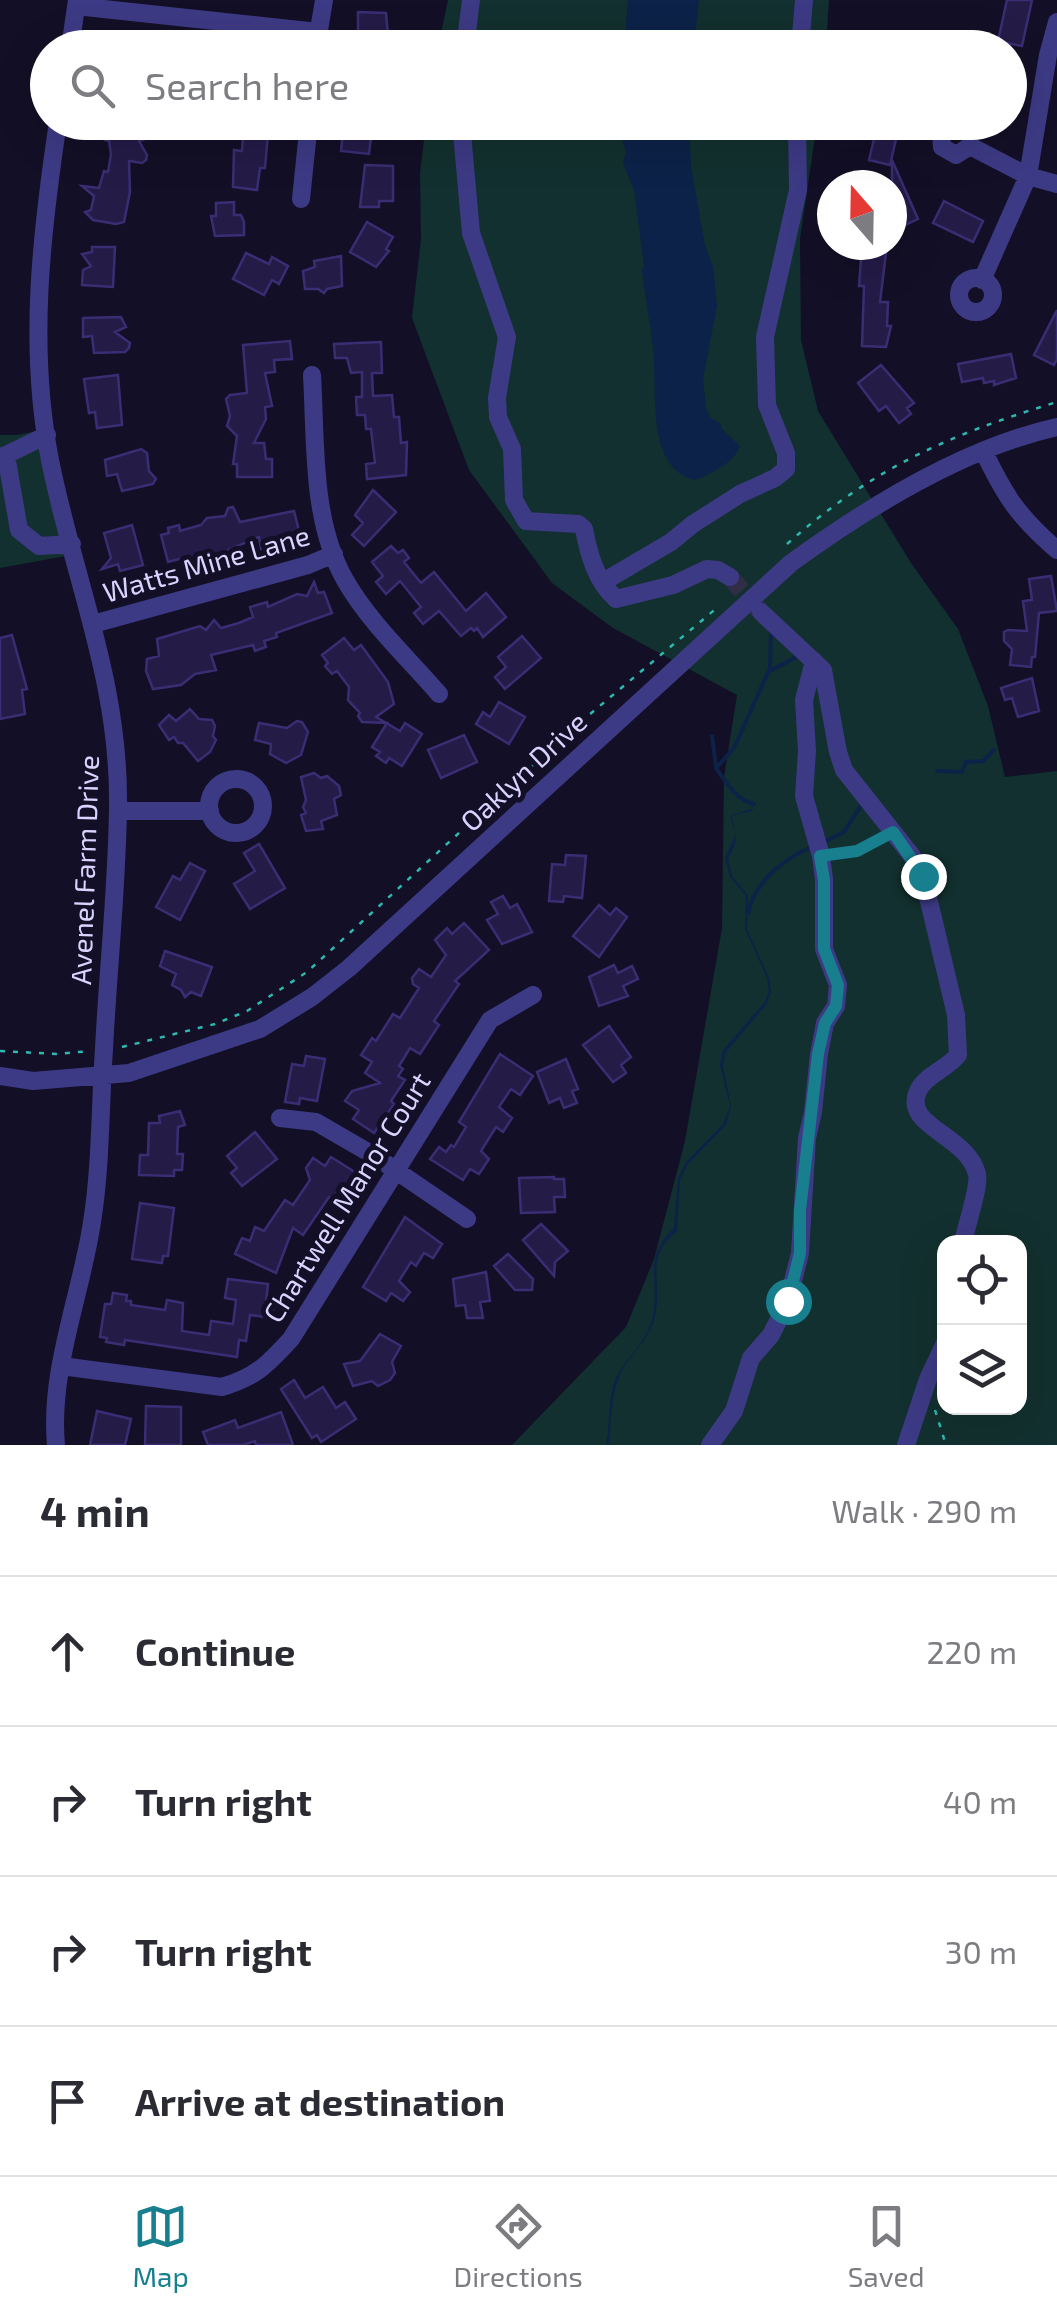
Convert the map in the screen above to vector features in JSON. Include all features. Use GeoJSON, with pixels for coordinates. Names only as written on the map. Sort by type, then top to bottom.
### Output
{"type":"FeatureCollection","features":[{"type":"Feature","properties":{"kind":"street"},"geometry":{"type":"LineString","coordinates":[[319,30],[324,0]]}},
{"type":"Feature","properties":{"kind":"street"},"geometry":{"type":"LineString","coordinates":[[467,30],[472,0]]}},
{"type":"Feature","properties":{"kind":"street"},"geometry":{"type":"LineString","coordinates":[[802,30],[804,0]]}},
{"type":"Feature","properties":{"kind":"street"},"geometry":{"type":"LineString","coordinates":[[73,30],[77,3],[252,30]]}},
{"type":"Feature","properties":{"kind":"street"},"geometry":{"type":"LineString","coordinates":[[982,280],[1028,176],[1057,22]]}},
{"type":"Feature","properties":{"kind":"street","name":"Avenel Farm Drive"},"geometry":{"type":"LineString","coordinates":[[55,140],[43,220],[37,339],[46,435],[114,718],[118,810],[93,1220],[61,1366],[54,1418],[56,1445]]}},
{"type":"Feature","properties":{"kind":"street"},"geometry":{"type":"LineString","coordinates":[[301,199],[307,140]]}},
{"type":"Feature","properties":{"kind":"street"},"geometry":{"type":"LineString","coordinates":[[462,140],[471,232],[507,338],[497,398],[498,417],[512,449],[514,500],[526,521],[578,524],[584,528],[589,556],[616,600],[673,586],[707,569],[730,577]]}},
{"type":"Feature","properties":{"kind":"street"},"geometry":{"type":"LineString","coordinates":[[603,582],[786,469],[786,453],[766,405],[764,338],[798,190],[797,140]]}},
{"type":"Feature","properties":{"kind":"street"},"geometry":{"type":"LineString","coordinates":[[942,140],[942,147],[956,155],[970,146]]}},
{"type":"Feature","properties":{"kind":"street"},"geometry":{"type":"LineString","coordinates":[[970,140],[970,146]]}},
{"type":"Feature","properties":{"kind":"street"},"geometry":{"type":"LineString","coordinates":[[970,146],[1028,176],[1057,184]]}},
{"type":"Feature","properties":{"kind":"street"},"geometry":{"type":"LineString","coordinates":[[312,375],[317,468],[326,533],[334,554],[345,579],[370,615],[438,694]]}},
{"type":"Feature","properties":{"kind":"street","name":"Oaklyn Drive"},"geometry":{"type":"LineString","coordinates":[[0,1076],[33,1080],[129,1074],[260,1030],[350,968],[791,564],[845,524],[938,472],[1057,427]]}},
{"type":"Feature","properties":{"kind":"street"},"geometry":{"type":"LineString","coordinates":[[46,435],[3,456],[19,530],[39,546],[72,544]]}},
{"type":"Feature","properties":{"kind":"street"},"geometry":{"type":"LineString","coordinates":[[984,452],[1007,500],[1057,550]]}},
{"type":"Feature","properties":{"kind":"street","name":"Watts Mine Lane"},"geometry":{"type":"LineString","coordinates":[[93,624],[308,565],[334,554]]}},
{"type":"Feature","properties":{"kind":"street"},"geometry":{"type":"LineString","coordinates":[[761,612],[823,670],[844,770],[923,876],[956,1015],[958,1056],[924,1081],[916,1093],[914,1107],[920,1119],[964,1148],[978,1177],[965,1235]]}},
{"type":"Feature","properties":{"kind":"street"},"geometry":{"type":"LineString","coordinates":[[710,1445],[734,1411],[752,1358],[771,1335],[788,1301],[800,1253],[800,1210],[818,1054],[825,1023],[836,1006],[838,985],[824,949],[824,880],[804,796],[804,700],[814,661]]}},
{"type":"Feature","properties":{"kind":"street"},"geometry":{"type":"LineString","coordinates":[[118,810],[210,811]]}},
{"type":"Feature","properties":{"kind":"street","name":"Chartwell Manor Court"},"geometry":{"type":"LineString","coordinates":[[61,1366],[198,1386],[222,1386],[248,1379],[265,1367],[291,1339],[490,1020],[533,995]]}},
{"type":"Feature","properties":{"kind":"street"},"geometry":{"type":"LineString","coordinates":[[280,1118],[316,1122],[467,1219]]}},
{"type":"Feature","properties":{"kind":"street"},"geometry":{"type":"LineString","coordinates":[[906,1445],[937,1360]]}},
{"type":"Feature","properties":{"kind":"path"},"geometry":{"type":"LineString","coordinates":[[786,545],[830,507],[881,472],[965,433],[1057,402]]}},
{"type":"Feature","properties":{"kind":"path"},"geometry":{"type":"LineString","coordinates":[[0,1050],[57,1054],[104,1050],[215,1024],[277,994],[356,931],[578,725],[720,604]]}},
{"type":"Feature","properties":{"kind":"path"},"geometry":{"type":"LineString","coordinates":[[820,856],[857,851],[893,832]]}},
{"type":"Feature","properties":{"kind":"path"},"geometry":{"type":"LineString","coordinates":[[935,1411],[946,1445]]}},
{"type":"Feature","properties":{"kind":"green space"},"geometry":{"type":"Polygon","coordinates":[[[448,0],[829,0],[827,30],[442,30],[448,0]]]}},
{"type":"Feature","properties":{"kind":"green space"},"geometry":{"type":"Polygon","coordinates":[[[424,140],[815,140],[800,239],[801,340],[818,411],[911,563],[958,629],[988,706],[1005,777],[1057,771],[1057,1445],[512,1445],[626,1327],[654,1259],[685,1141],[722,928],[724,777],[737,695],[613,628],[552,583],[469,470],[412,318],[421,239],[424,140]]]}},
{"type":"Feature","properties":{"kind":"green space"},"geometry":{"type":"Polygon","coordinates":[[[42,430],[71,555],[0,568],[0,435],[42,430]]]}},
{"type":"Feature","properties":{"kind":"water"},"geometry":{"type":"Polygon","coordinates":[[[628,0],[699,0],[696,30],[625,30],[628,0]]]}},
{"type":"Feature","properties":{"kind":"water"},"geometry":{"type":"Polygon","coordinates":[[[622,140],[690,140],[691,166],[705,246],[713,266],[717,306],[703,379],[706,408],[740,446],[728,462],[695,480],[679,472],[668,460],[657,424],[644,266],[634,190],[623,163],[626,152],[622,140]]]}},
{"type":"Feature","properties":{"kind":"water"},"geometry":{"type":"Polygon","coordinates":[[[735,835],[728,858],[732,876],[748,895],[747,929],[769,978],[771,992],[766,1005],[726,1052],[723,1066],[731,1106],[726,1125],[688,1164],[680,1179],[677,1231],[661,1250],[656,1268],[654,1321],[618,1380],[606,1445],[614,1384],[621,1369],[651,1323],[657,1251],[674,1228],[678,1178],[686,1162],[723,1124],[730,1106],[720,1065],[723,1050],[769,992],[767,978],[745,929],[746,896],[730,877],[725,858],[735,835]]]}},
{"type":"Feature","properties":{"kind":"building"},"geometry":{"type":"Polygon","coordinates":[[[1007,0],[1032,0],[1025,30],[1000,30],[1007,0]]]}},
{"type":"Feature","properties":{"kind":"building"},"geometry":{"type":"Polygon","coordinates":[[[358,12],[386,13],[388,30],[358,30],[358,12]]]}},
{"type":"Feature","properties":{"kind":"building"},"geometry":{"type":"Polygon","coordinates":[[[105,140],[142,140],[139,141],[147,155],[142,163],[129,161],[130,192],[124,222],[116,224],[93,220],[85,212],[91,210],[94,196],[82,186],[99,188],[104,171],[108,172],[109,141],[105,140]]]}},
{"type":"Feature","properties":{"kind":"building"},"geometry":{"type":"Polygon","coordinates":[[[243,140],[267,140],[265,168],[260,168],[257,190],[233,187],[234,150],[242,151],[243,140]]]}},
{"type":"Feature","properties":{"kind":"building"},"geometry":{"type":"Polygon","coordinates":[[[342,140],[371,140],[369,154],[341,151],[342,140]]]}},
{"type":"Feature","properties":{"kind":"building"},"geometry":{"type":"Polygon","coordinates":[[[874,140],[896,140],[890,165],[869,160],[874,140]]]}},
{"type":"Feature","properties":{"kind":"building"},"geometry":{"type":"Polygon","coordinates":[[[365,165],[393,166],[393,201],[379,201],[379,207],[360,207],[365,165]]]}},
{"type":"Feature","properties":{"kind":"building"},"geometry":{"type":"Polygon","coordinates":[[[907,194],[918,219],[907,224],[907,194]]]}},
{"type":"Feature","properties":{"kind":"building"},"geometry":{"type":"Polygon","coordinates":[[[944,201],[983,221],[973,242],[933,223],[944,201]]]}},
{"type":"Feature","properties":{"kind":"building"},"geometry":{"type":"Polygon","coordinates":[[[234,202],[234,215],[241,215],[244,222],[244,235],[215,236],[211,216],[216,216],[216,203],[234,202]]]}},
{"type":"Feature","properties":{"kind":"building"},"geometry":{"type":"Polygon","coordinates":[[[367,222],[393,237],[386,249],[389,251],[376,267],[350,252],[367,222]]]}},
{"type":"Feature","properties":{"kind":"building"},"geometry":{"type":"Polygon","coordinates":[[[92,247],[115,247],[113,287],[82,285],[83,270],[91,266],[82,254],[92,252],[92,247]]]}},
{"type":"Feature","properties":{"kind":"building"},"geometry":{"type":"Polygon","coordinates":[[[246,253],[269,264],[272,257],[288,266],[279,284],[272,280],[264,295],[233,279],[246,253]]]}},
{"type":"Feature","properties":{"kind":"building"},"geometry":{"type":"Polygon","coordinates":[[[341,256],[342,286],[324,293],[305,289],[303,271],[315,267],[314,261],[341,256]]]}},
{"type":"Feature","properties":{"kind":"building"},"geometry":{"type":"Polygon","coordinates":[[[861,260],[885,260],[880,302],[888,302],[887,326],[891,326],[886,347],[862,346],[864,286],[859,286],[861,260]]]}},
{"type":"Feature","properties":{"kind":"building"},"geometry":{"type":"Polygon","coordinates":[[[1057,310],[1057,359],[1054,365],[1034,355],[1057,310]]]}},
{"type":"Feature","properties":{"kind":"building"},"geometry":{"type":"Polygon","coordinates":[[[121,317],[126,327],[115,332],[130,343],[129,348],[125,352],[94,353],[92,336],[83,337],[83,318],[121,317]]]}},
{"type":"Feature","properties":{"kind":"building"},"geometry":{"type":"Polygon","coordinates":[[[290,341],[292,359],[274,360],[275,372],[265,373],[272,406],[265,407],[266,419],[254,443],[264,443],[266,459],[272,459],[272,477],[237,477],[237,464],[233,464],[237,436],[227,426],[230,416],[226,399],[247,393],[243,345],[290,341]]]}},
{"type":"Feature","properties":{"kind":"building"},"geometry":{"type":"Polygon","coordinates":[[[381,342],[382,373],[372,373],[373,396],[392,395],[401,443],[407,442],[406,475],[367,479],[366,464],[375,463],[371,429],[366,429],[365,415],[357,415],[356,397],[362,397],[362,372],[351,373],[347,358],[335,358],[334,344],[381,342]]]}},
{"type":"Feature","properties":{"kind":"building"},"geometry":{"type":"Polygon","coordinates":[[[1011,354],[1016,378],[994,385],[994,381],[984,383],[983,378],[962,382],[958,364],[1011,354]]]}},
{"type":"Feature","properties":{"kind":"building"},"geometry":{"type":"Polygon","coordinates":[[[881,365],[914,403],[907,408],[911,414],[899,423],[886,406],[879,411],[858,383],[881,365]]]}},
{"type":"Feature","properties":{"kind":"building"},"geometry":{"type":"Polygon","coordinates":[[[118,375],[122,425],[97,428],[95,412],[89,413],[84,379],[118,375]]]}},
{"type":"Feature","properties":{"kind":"building"},"geometry":{"type":"Polygon","coordinates":[[[141,449],[147,453],[149,471],[156,479],[153,484],[122,491],[117,474],[107,476],[105,460],[141,449]]]}},
{"type":"Feature","properties":{"kind":"building"},"geometry":{"type":"Polygon","coordinates":[[[373,490],[396,512],[364,546],[352,535],[363,523],[355,515],[373,490]]]}},
{"type":"Feature","properties":{"kind":"building"},"geometry":{"type":"Polygon","coordinates":[[[233,507],[240,522],[294,511],[299,531],[293,541],[261,549],[259,537],[228,550],[230,556],[185,566],[183,558],[168,562],[161,535],[169,533],[168,528],[179,525],[180,531],[201,525],[207,518],[225,516],[228,508],[233,507]]]}},
{"type":"Feature","properties":{"kind":"building"},"geometry":{"type":"Polygon","coordinates":[[[132,525],[143,565],[120,571],[118,564],[102,569],[111,558],[104,533],[132,525]]]}},
{"type":"Feature","properties":{"kind":"building"},"geometry":{"type":"Polygon","coordinates":[[[391,546],[398,553],[403,550],[409,558],[404,562],[421,583],[434,572],[466,611],[486,593],[506,617],[483,637],[477,628],[461,636],[439,611],[423,624],[414,613],[421,607],[400,581],[386,594],[376,582],[383,576],[372,562],[391,546]]]}},
{"type":"Feature","properties":{"kind":"building"},"geometry":{"type":"Polygon","coordinates":[[[1051,576],[1057,611],[1039,613],[1031,667],[1010,665],[1012,649],[1004,641],[1004,632],[1027,631],[1023,601],[1032,600],[1029,579],[1051,576]]]}},
{"type":"Feature","properties":{"kind":"building"},"geometry":{"type":"Polygon","coordinates":[[[314,582],[318,593],[324,592],[332,613],[276,633],[277,637],[264,641],[266,647],[255,651],[253,645],[211,655],[216,670],[195,674],[181,685],[153,689],[146,671],[147,659],[159,656],[157,639],[200,626],[206,630],[214,620],[221,628],[239,623],[253,617],[250,607],[267,602],[268,607],[297,594],[307,596],[314,582]]]}},
{"type":"Feature","properties":{"kind":"building"},"geometry":{"type":"Polygon","coordinates":[[[12,635],[27,689],[22,690],[25,714],[0,719],[0,638],[12,635]]]}},
{"type":"Feature","properties":{"kind":"building"},"geometry":{"type":"Polygon","coordinates":[[[522,636],[541,658],[505,689],[495,677],[506,667],[498,657],[522,636]]]}},
{"type":"Feature","properties":{"kind":"building"},"geometry":{"type":"Polygon","coordinates":[[[344,638],[354,650],[361,645],[388,682],[394,704],[376,717],[386,723],[362,722],[360,713],[348,700],[349,687],[337,671],[332,674],[325,666],[328,663],[322,655],[344,638]]]}},
{"type":"Feature","properties":{"kind":"building"},"geometry":{"type":"Polygon","coordinates":[[[1032,678],[1039,711],[1018,717],[1012,698],[1005,700],[1001,688],[1032,678]]]}},
{"type":"Feature","properties":{"kind":"building"},"geometry":{"type":"Polygon","coordinates":[[[499,702],[525,717],[509,744],[476,724],[483,712],[490,717],[499,702]]]}},
{"type":"Feature","properties":{"kind":"building"},"geometry":{"type":"Polygon","coordinates":[[[190,709],[199,719],[212,720],[215,726],[216,740],[210,752],[198,761],[183,743],[174,737],[169,740],[159,725],[169,715],[176,721],[190,709]]]}},
{"type":"Feature","properties":{"kind":"building"},"geometry":{"type":"Polygon","coordinates":[[[297,721],[308,732],[301,755],[286,763],[270,754],[271,744],[255,740],[259,723],[287,728],[297,721]]]}},
{"type":"Feature","properties":{"kind":"building"},"geometry":{"type":"Polygon","coordinates":[[[387,723],[400,731],[405,723],[422,734],[402,766],[389,758],[386,763],[372,747],[387,723]]]}},
{"type":"Feature","properties":{"kind":"building"},"geometry":{"type":"Polygon","coordinates":[[[464,735],[477,762],[441,778],[428,750],[464,735]]]}},
{"type":"Feature","properties":{"kind":"building"},"geometry":{"type":"Polygon","coordinates":[[[314,773],[321,778],[327,776],[339,786],[341,795],[334,799],[337,815],[321,821],[323,829],[306,831],[301,815],[306,813],[306,800],[301,777],[314,773]]]}},
{"type":"Feature","properties":{"kind":"building"},"geometry":{"type":"Polygon","coordinates":[[[259,844],[285,888],[250,909],[234,884],[255,871],[244,853],[259,844]]]}},
{"type":"Feature","properties":{"kind":"building"},"geometry":{"type":"Polygon","coordinates":[[[566,855],[586,856],[582,898],[564,896],[563,902],[549,901],[552,864],[565,865],[566,855]]]}},
{"type":"Feature","properties":{"kind":"building"},"geometry":{"type":"Polygon","coordinates":[[[190,863],[205,871],[180,920],[156,907],[173,876],[180,880],[190,863]]]}},
{"type":"Feature","properties":{"kind":"building"},"geometry":{"type":"Polygon","coordinates":[[[503,896],[510,908],[517,904],[532,932],[502,944],[487,920],[498,914],[491,902],[503,896]]]}},
{"type":"Feature","properties":{"kind":"building"},"geometry":{"type":"Polygon","coordinates":[[[599,905],[610,915],[616,908],[627,917],[599,957],[573,936],[599,905]]]}},
{"type":"Feature","properties":{"kind":"building"},"geometry":{"type":"Polygon","coordinates":[[[464,923],[489,950],[455,981],[459,984],[434,1021],[439,1025],[420,1054],[410,1048],[399,1066],[403,1069],[398,1076],[405,1080],[374,1133],[353,1119],[359,1110],[345,1101],[352,1091],[380,1083],[365,1073],[372,1062],[361,1055],[372,1038],[376,1041],[393,1014],[400,1018],[419,988],[412,978],[419,969],[431,977],[446,955],[435,940],[447,928],[452,934],[464,923]]]}},
{"type":"Feature","properties":{"kind":"building"},"geometry":{"type":"Polygon","coordinates":[[[165,951],[212,967],[201,996],[191,992],[185,997],[172,985],[176,974],[160,966],[165,951]]]}},
{"type":"Feature","properties":{"kind":"building"},"geometry":{"type":"Polygon","coordinates":[[[614,965],[618,973],[632,966],[638,979],[623,986],[628,996],[599,1006],[589,977],[614,965]]]}},
{"type":"Feature","properties":{"kind":"building"},"geometry":{"type":"Polygon","coordinates":[[[609,1026],[631,1057],[621,1065],[626,1073],[613,1082],[583,1045],[609,1026]]]}},
{"type":"Feature","properties":{"kind":"building"},"geometry":{"type":"Polygon","coordinates":[[[500,1054],[533,1076],[520,1095],[511,1089],[499,1107],[512,1118],[503,1132],[496,1127],[481,1151],[489,1159],[479,1174],[470,1169],[463,1180],[430,1159],[439,1147],[446,1152],[451,1145],[454,1147],[466,1127],[459,1122],[500,1054]]]}},
{"type":"Feature","properties":{"kind":"building"},"geometry":{"type":"Polygon","coordinates":[[[306,1056],[325,1059],[317,1101],[300,1098],[299,1104],[285,1102],[292,1064],[304,1066],[306,1056]]]}},
{"type":"Feature","properties":{"kind":"building"},"geometry":{"type":"Polygon","coordinates":[[[566,1059],[578,1089],[572,1091],[577,1103],[564,1108],[560,1098],[549,1103],[537,1072],[566,1059]]]}},
{"type":"Feature","properties":{"kind":"building"},"geometry":{"type":"Polygon","coordinates":[[[180,1111],[185,1125],[178,1127],[177,1154],[183,1154],[182,1170],[174,1170],[174,1176],[139,1175],[140,1155],[148,1155],[149,1123],[160,1123],[159,1116],[180,1111]]]}},
{"type":"Feature","properties":{"kind":"building"},"geometry":{"type":"Polygon","coordinates":[[[255,1132],[277,1159],[242,1186],[231,1173],[237,1168],[227,1156],[255,1132]]]}},
{"type":"Feature","properties":{"kind":"building"},"geometry":{"type":"Polygon","coordinates":[[[331,1157],[355,1172],[335,1201],[329,1197],[303,1235],[293,1228],[276,1273],[235,1254],[242,1238],[250,1241],[255,1227],[264,1231],[285,1200],[293,1205],[310,1180],[306,1168],[313,1158],[325,1166],[331,1157]]]}},
{"type":"Feature","properties":{"kind":"building"},"geometry":{"type":"Polygon","coordinates":[[[519,1178],[564,1179],[565,1197],[554,1197],[555,1212],[521,1213],[519,1178]]]}},
{"type":"Feature","properties":{"kind":"building"},"geometry":{"type":"Polygon","coordinates":[[[140,1203],[174,1208],[168,1256],[163,1256],[162,1263],[132,1259],[140,1203]]]}},
{"type":"Feature","properties":{"kind":"building"},"geometry":{"type":"Polygon","coordinates":[[[405,1217],[442,1244],[433,1258],[424,1253],[416,1266],[411,1262],[399,1281],[410,1292],[403,1301],[391,1293],[386,1301],[363,1287],[405,1217]]]}},
{"type":"Feature","properties":{"kind":"building"},"geometry":{"type":"Polygon","coordinates":[[[541,1224],[568,1251],[555,1262],[554,1276],[523,1240],[541,1224]]]}},
{"type":"Feature","properties":{"kind":"building"},"geometry":{"type":"Polygon","coordinates":[[[508,1254],[533,1279],[532,1290],[515,1290],[494,1266],[508,1254]]]}},
{"type":"Feature","properties":{"kind":"building"},"geometry":{"type":"Polygon","coordinates":[[[486,1272],[490,1301],[480,1302],[483,1318],[467,1318],[465,1305],[456,1306],[453,1279],[486,1272]]]}},
{"type":"Feature","properties":{"kind":"building"},"geometry":{"type":"Polygon","coordinates":[[[228,1279],[268,1284],[266,1302],[274,1303],[272,1318],[250,1315],[246,1341],[239,1340],[237,1357],[125,1340],[124,1345],[100,1337],[105,1304],[111,1304],[113,1293],[127,1295],[126,1301],[131,1301],[131,1305],[165,1310],[167,1300],[183,1303],[182,1331],[209,1335],[211,1321],[233,1324],[236,1300],[225,1298],[228,1279]]]}},
{"type":"Feature","properties":{"kind":"building"},"geometry":{"type":"Polygon","coordinates":[[[380,1334],[401,1346],[392,1362],[395,1373],[378,1386],[372,1381],[353,1386],[344,1364],[360,1361],[380,1334]]]}},
{"type":"Feature","properties":{"kind":"building"},"geometry":{"type":"Polygon","coordinates":[[[294,1380],[305,1398],[323,1387],[336,1408],[345,1402],[356,1419],[321,1442],[317,1435],[312,1438],[281,1389],[294,1380]]]}},
{"type":"Feature","properties":{"kind":"building"},"geometry":{"type":"Polygon","coordinates":[[[146,1406],[181,1407],[181,1445],[145,1445],[146,1406]]]}},
{"type":"Feature","properties":{"kind":"building"},"geometry":{"type":"Polygon","coordinates":[[[97,1411],[131,1419],[125,1445],[90,1445],[97,1411]]]}},
{"type":"Feature","properties":{"kind":"building"},"geometry":{"type":"Polygon","coordinates":[[[281,1412],[293,1445],[256,1445],[255,1441],[208,1445],[203,1432],[235,1420],[238,1428],[281,1412]]]}},
{"type":"Feature","properties":{"kind":"waterway"},"geometry":{"type":"LineString","coordinates":[[754,804],[737,795],[716,768],[734,748],[770,668],[771,633]]}},
{"type":"Feature","properties":{"kind":"waterway"},"geometry":{"type":"LineString","coordinates":[[770,671],[796,657]]}},
{"type":"Feature","properties":{"kind":"waterway"},"geometry":{"type":"LineString","coordinates":[[712,736],[716,766]]}},
{"type":"Feature","properties":{"kind":"waterway"},"geometry":{"type":"LineString","coordinates":[[937,771],[962,772],[966,762],[983,761],[994,750]]}},
{"type":"Feature","properties":{"kind":"waterway"},"geometry":{"type":"LineString","coordinates":[[824,842],[844,832],[862,804]]}},
{"type":"Feature","properties":{"kind":"waterway"},"geometry":{"type":"LineString","coordinates":[[748,913],[757,891],[771,873],[811,847]]}},
{"type":"Feature","properties":{"kind":"tunnel"},"geometry":{"type":"LineString","coordinates":[[730,577],[760,611]]}},
{"type":"Feature","properties":{"kind":"route"},"geometry":{"type":"LineString","coordinates":[[788,1301],[800,1253],[800,1210],[818,1054],[825,1023],[836,1006],[838,985],[824,949],[820,856],[857,851],[893,832],[923,876]]}}]}
